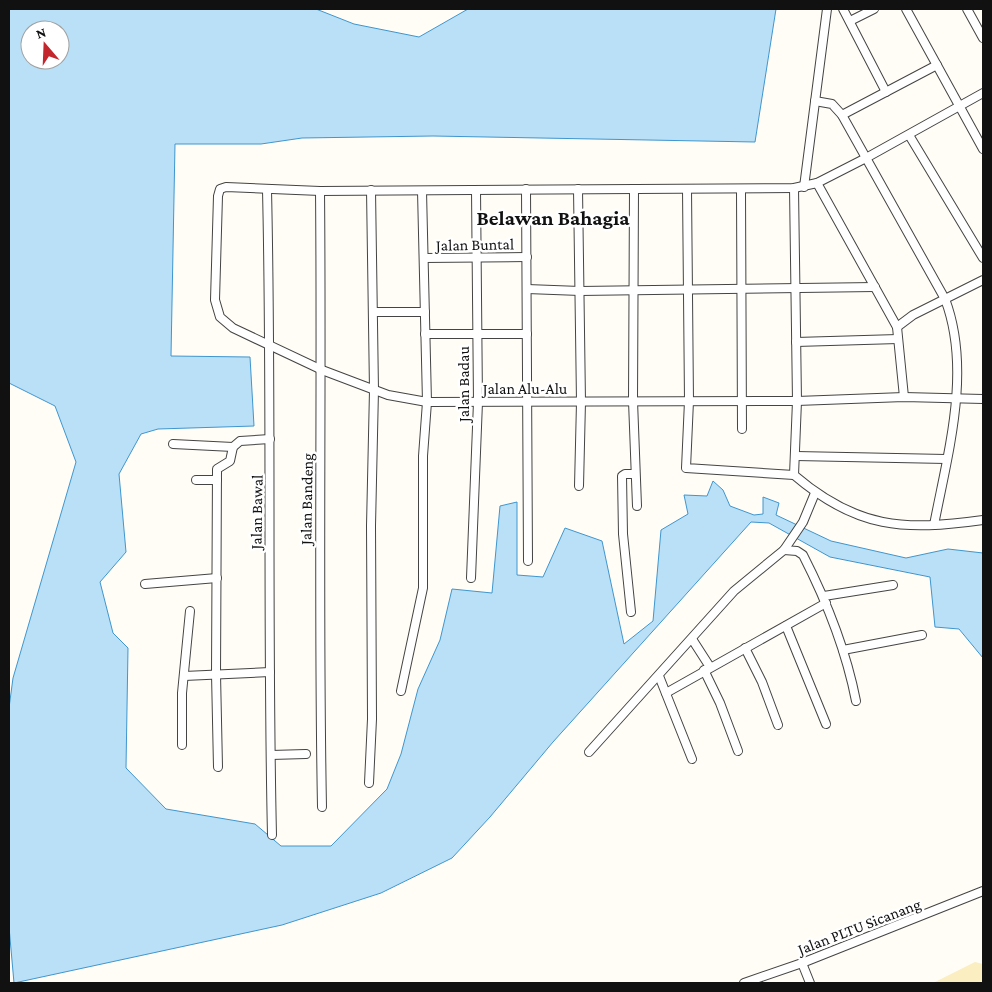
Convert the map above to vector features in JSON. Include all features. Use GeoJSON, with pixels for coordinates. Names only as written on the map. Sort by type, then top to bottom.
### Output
{"type":"FeatureCollection","features":[{"type":"Feature","properties":{"kind":"street"},"geometry":{"type":"LineString","coordinates":[[804,187],[827,9]]}},
{"type":"Feature","properties":{"kind":"street"},"geometry":{"type":"LineString","coordinates":[[843,9],[886,92]]}},
{"type":"Feature","properties":{"kind":"street"},"geometry":{"type":"LineString","coordinates":[[850,21],[874,9]]}},
{"type":"Feature","properties":{"kind":"street"},"geometry":{"type":"LineString","coordinates":[[906,9],[983,149]]}},
{"type":"Feature","properties":{"kind":"street"},"geometry":{"type":"LineString","coordinates":[[967,9],[983,38]]}},
{"type":"Feature","properties":{"kind":"street"},"geometry":{"type":"LineString","coordinates":[[842,115],[937,65]]}},
{"type":"Feature","properties":{"kind":"street"},"geometry":{"type":"LineString","coordinates":[[267,190],[422,191],[578,188],[634,190],[687,188],[741,190],[804,187],[817,183],[866,158],[983,94]]}},
{"type":"Feature","properties":{"kind":"street"},"geometry":{"type":"LineString","coordinates":[[815,101],[832,104],[842,115],[945,298],[951,314],[958,368],[946,459],[934,525]]}},
{"type":"Feature","properties":{"kind":"street"},"geometry":{"type":"LineString","coordinates":[[909,135],[983,258]]}},
{"type":"Feature","properties":{"kind":"street"},"geometry":{"type":"LineString","coordinates":[[817,183],[897,327],[904,397]]}},
{"type":"Feature","properties":{"kind":"street","name":"Jalan Alu-Alu"},"geometry":{"type":"LineString","coordinates":[[267,190],[226,187],[220,189],[218,196],[215,300],[220,317],[233,328],[322,370],[399,398],[427,402],[798,401],[904,397],[955,400],[983,399]]}},
{"type":"Feature","properties":{"kind":"street"},"geometry":{"type":"LineString","coordinates":[[578,188],[581,402],[579,486]]}},
{"type":"Feature","properties":{"kind":"street"},"geometry":{"type":"LineString","coordinates":[[687,188],[689,401],[686,468],[794,475],[816,494],[837,507],[862,518],[879,522],[934,525],[983,520]]}},
{"type":"Feature","properties":{"kind":"street"},"geometry":{"type":"LineString","coordinates":[[794,188],[798,401],[794,475]]}},
{"type":"Feature","properties":{"kind":"street"},"geometry":{"type":"LineString","coordinates":[[526,189],[528,561]]}},
{"type":"Feature","properties":{"kind":"street","name":"Jalan Bawal"},"geometry":{"type":"LineString","coordinates":[[267,190],[270,345],[272,834]]}},
{"type":"Feature","properties":{"kind":"street"},"geometry":{"type":"LineString","coordinates":[[369,784],[372,719],[371,526],[374,390],[372,190]]}},
{"type":"Feature","properties":{"kind":"street","name":"Jalan Badau"},"geometry":{"type":"LineString","coordinates":[[472,578],[478,402],[476,190]]}},
{"type":"Feature","properties":{"kind":"street"},"geometry":{"type":"LineString","coordinates":[[634,190],[634,401],[637,506]]}},
{"type":"Feature","properties":{"kind":"street"},"geometry":{"type":"LineString","coordinates":[[741,190],[742,429]]}},
{"type":"Feature","properties":{"kind":"street","name":"Jalan Bandeng"},"geometry":{"type":"LineString","coordinates":[[320,191],[322,370],[319,575],[322,808]]}},
{"type":"Feature","properties":{"kind":"street"},"geometry":{"type":"LineString","coordinates":[[401,691],[423,588],[423,456],[427,402],[422,191]]}},
{"type":"Feature","properties":{"kind":"street","name":"Jalan Buntal"},"geometry":{"type":"LineString","coordinates":[[424,258],[527,257]]}},
{"type":"Feature","properties":{"kind":"street"},"geometry":{"type":"LineString","coordinates":[[897,327],[908,318],[983,280]]}},
{"type":"Feature","properties":{"kind":"street"},"geometry":{"type":"LineString","coordinates":[[527,289],[580,291],[687,288],[874,287]]}},
{"type":"Feature","properties":{"kind":"street"},"geometry":{"type":"LineString","coordinates":[[374,312],[425,312]]}},
{"type":"Feature","properties":{"kind":"street"},"geometry":{"type":"LineString","coordinates":[[425,334],[527,334]]}},
{"type":"Feature","properties":{"kind":"street"},"geometry":{"type":"LineString","coordinates":[[796,342],[898,339]]}},
{"type":"Feature","properties":{"kind":"street"},"geometry":{"type":"LineString","coordinates":[[173,444],[233,447],[243,440],[270,439]]}},
{"type":"Feature","properties":{"kind":"street"},"geometry":{"type":"LineString","coordinates":[[218,767],[216,674],[217,480],[218,467],[230,461],[233,447]]}},
{"type":"Feature","properties":{"kind":"street"},"geometry":{"type":"LineString","coordinates":[[796,456],[946,459]]}},
{"type":"Feature","properties":{"kind":"street"},"geometry":{"type":"LineString","coordinates":[[631,612],[623,534],[622,476],[625,474],[636,474]]}},
{"type":"Feature","properties":{"kind":"street"},"geometry":{"type":"LineString","coordinates":[[196,480],[217,480]]}},
{"type":"Feature","properties":{"kind":"street"},"geometry":{"type":"LineString","coordinates":[[590,752],[734,591],[786,547],[803,522],[816,494]]}},
{"type":"Feature","properties":{"kind":"street"},"geometry":{"type":"LineString","coordinates":[[786,547],[803,555],[825,600],[844,650],[856,701]]}},
{"type":"Feature","properties":{"kind":"street"},"geometry":{"type":"LineString","coordinates":[[145,584],[217,578]]}},
{"type":"Feature","properties":{"kind":"street"},"geometry":{"type":"LineString","coordinates":[[666,693],[786,626],[825,600],[893,585]]}},
{"type":"Feature","properties":{"kind":"street"},"geometry":{"type":"LineString","coordinates":[[182,745],[184,676],[190,611]]}},
{"type":"Feature","properties":{"kind":"street"},"geometry":{"type":"LineString","coordinates":[[786,626],[826,724]]}},
{"type":"Feature","properties":{"kind":"street"},"geometry":{"type":"LineString","coordinates":[[844,650],[922,635]]}},
{"type":"Feature","properties":{"kind":"street"},"geometry":{"type":"LineString","coordinates":[[692,639],[707,669],[738,751]]}},
{"type":"Feature","properties":{"kind":"street"},"geometry":{"type":"LineString","coordinates":[[745,648],[762,682],[778,724]]}},
{"type":"Feature","properties":{"kind":"street"},"geometry":{"type":"LineString","coordinates":[[184,676],[270,672]]}},
{"type":"Feature","properties":{"kind":"street"},"geometry":{"type":"LineString","coordinates":[[659,676],[692,759]]}},
{"type":"Feature","properties":{"kind":"street"},"geometry":{"type":"LineString","coordinates":[[271,755],[306,754]]}},
{"type":"Feature","properties":{"kind":"street","name":"Jalan PLTU Sicanang"},"geometry":{"type":"LineString","coordinates":[[744,983],[802,963],[983,891]]}},
{"type":"Feature","properties":{"kind":"street"},"geometry":{"type":"LineString","coordinates":[[802,963],[810,983]]}},
{"type":"Feature","properties":{"kind":"sand"},"geometry":{"type":"Polygon","coordinates":[[[975,962],[983,964],[983,983],[933,983],[975,962]]]}},
{"type":"Feature","properties":{"kind":"water"},"geometry":{"type":"Polygon","coordinates":[[[9,9],[316,9],[354,24],[419,37],[468,9],[776,9],[755,142],[433,136],[302,138],[261,144],[175,144],[171,356],[250,357],[254,426],[158,429],[141,434],[119,474],[126,552],[100,582],[113,633],[128,648],[126,768],[166,809],[255,824],[281,846],[331,846],[387,789],[401,754],[418,689],[440,640],[452,589],[492,593],[500,506],[517,502],[517,575],[543,577],[565,528],[602,541],[624,644],[653,621],[661,530],[688,514],[684,495],[707,496],[713,481],[723,490],[730,506],[754,515],[763,514],[763,497],[779,503],[776,515],[831,541],[906,558],[948,549],[983,553],[983,658],[959,629],[935,627],[930,577],[830,557],[769,523],[751,522],[553,742],[490,817],[452,858],[381,893],[282,925],[14,983],[9,927],[9,708],[13,678],[76,462],[55,406],[9,383],[9,9]]]}},
{"type":"Feature","properties":{"kind":"district","name":"Belawan Bahagia"},"geometry":{"type":"Point","coordinates":[553,218]}}]}
